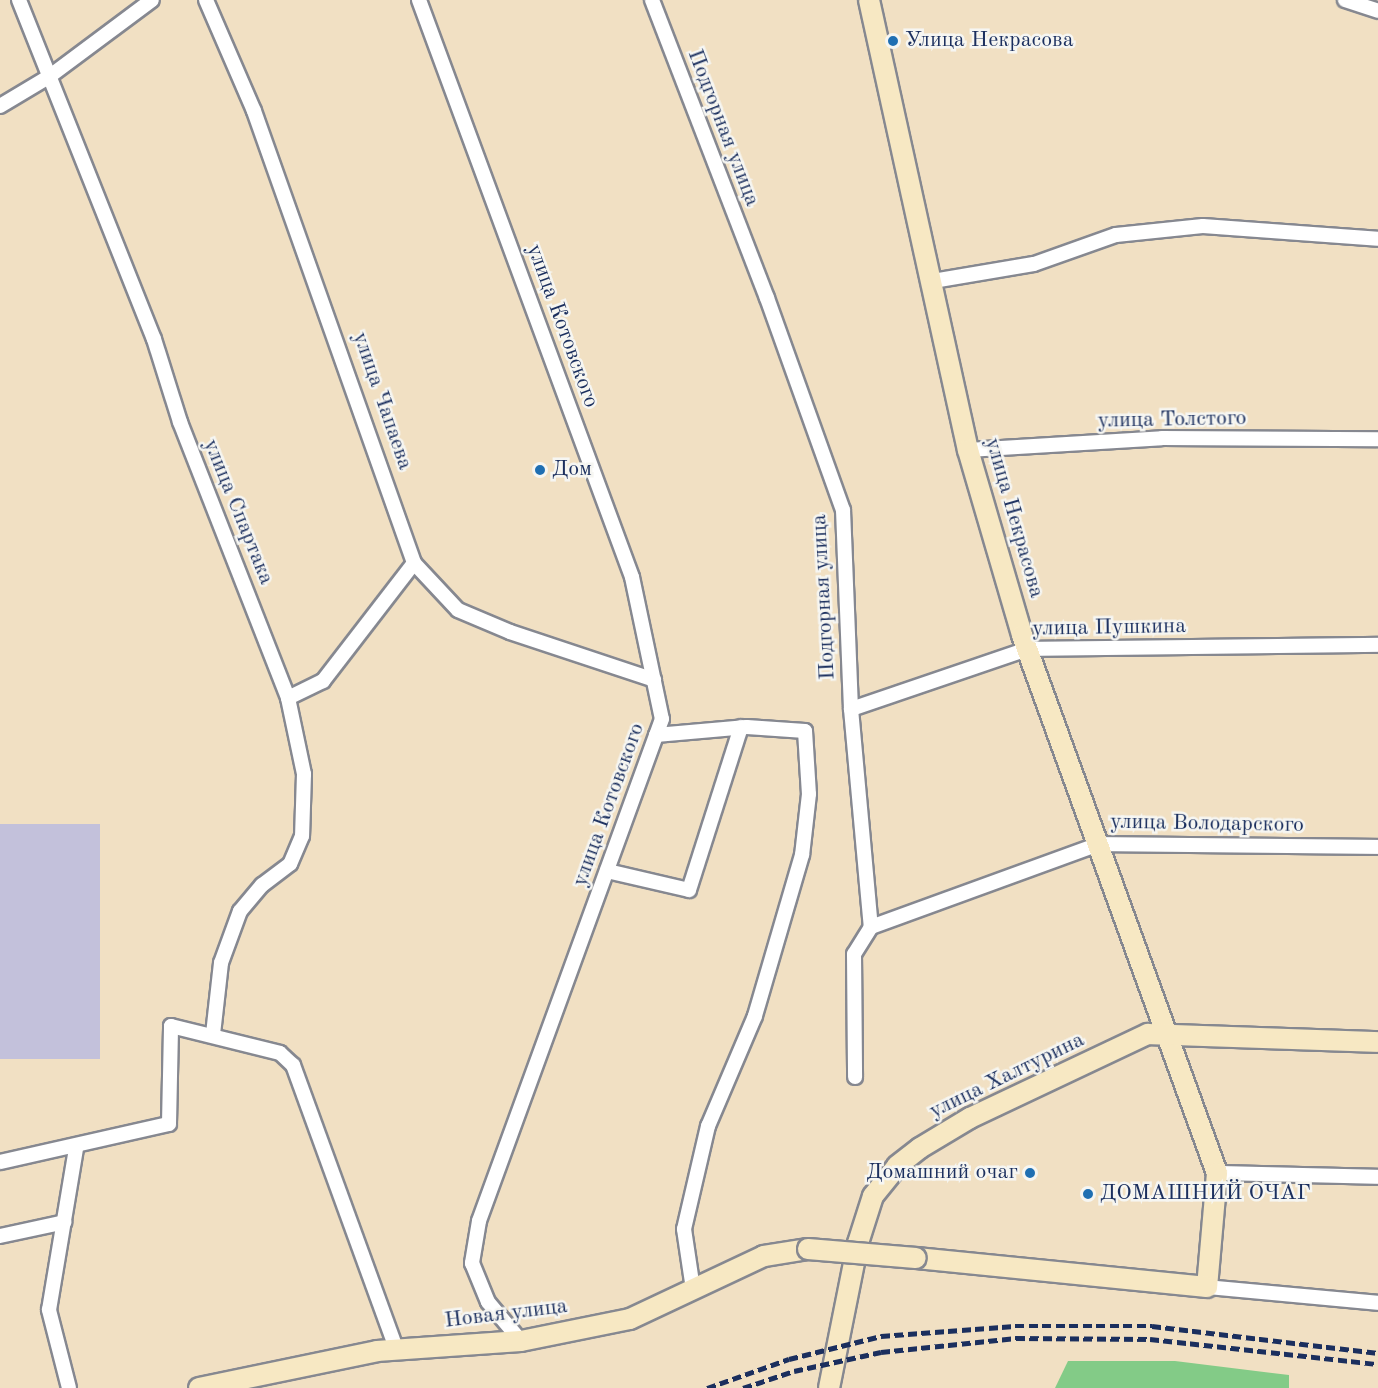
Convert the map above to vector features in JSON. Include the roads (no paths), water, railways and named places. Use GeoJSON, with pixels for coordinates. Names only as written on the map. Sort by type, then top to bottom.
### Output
{"type":"FeatureCollection","features":[{"type":"Feature","properties":{"kind":"main road","name":"улица Некрасова"},"geometry":{"type":"LineString","coordinates":[[869,0],[933,281],[968,450],[1027,649],[1217,1173]]}},
{"type":"Feature","properties":{"kind":"main road","name":"улица Халтурина"},"geometry":{"type":"LineString","coordinates":[[829,1388],[862,1228],[873,1196],[897,1166],[970,1118],[1148,1034],[1378,1042]]}},
{"type":"Feature","properties":{"kind":"main road"},"geometry":{"type":"LineString","coordinates":[[1207,1287],[1217,1173]]}},
{"type":"Feature","properties":{"kind":"main road","name":"Новая улица"},"geometry":{"type":"LineString","coordinates":[[199,1388],[397,1350],[521,1341],[630,1319],[764,1256],[808,1250],[916,1258],[1207,1287]]}},
{"type":"Feature","properties":{"kind":"street","name":"улица Спартака"},"geometry":{"type":"LineString","coordinates":[[19,0],[154,339],[180,422],[288,698],[304,774],[302,836],[290,864],[262,885],[240,911],[221,963],[213,1034]]}},
{"type":"Feature","properties":{"kind":"street"},"geometry":{"type":"LineString","coordinates":[[0,106],[50,76],[152,0]]}},
{"type":"Feature","properties":{"kind":"street","name":"улица Чапаева"},"geometry":{"type":"LineString","coordinates":[[206,0],[259,123],[414,563],[458,610],[510,632],[654,680]]}},
{"type":"Feature","properties":{"kind":"street","name":"улица Котовского"},"geometry":{"type":"LineString","coordinates":[[419,0],[632,577],[662,718],[479,1221],[472,1263],[488,1302],[521,1341]]}},
{"type":"Feature","properties":{"kind":"street","name":"Подгорная улица"},"geometry":{"type":"LineString","coordinates":[[652,0],[767,298],[843,510],[850,709],[871,927]]}},
{"type":"Feature","properties":{"kind":"street"},"geometry":{"type":"LineString","coordinates":[[1345,0],[1378,11]]}},
{"type":"Feature","properties":{"kind":"street"},"geometry":{"type":"LineString","coordinates":[[933,281],[1034,264],[1116,235],[1203,226],[1378,239]]}},
{"type":"Feature","properties":{"kind":"street","name":"улица Толстого"},"geometry":{"type":"LineString","coordinates":[[968,450],[1162,438],[1378,439]]}},
{"type":"Feature","properties":{"kind":"street"},"geometry":{"type":"LineString","coordinates":[[288,698],[323,681],[414,563]]}},
{"type":"Feature","properties":{"kind":"street","name":"улица Пушкина"},"geometry":{"type":"LineString","coordinates":[[850,709],[1027,649],[1378,645]]}},
{"type":"Feature","properties":{"kind":"street"},"geometry":{"type":"LineString","coordinates":[[607,871],[689,890],[741,728]]}},
{"type":"Feature","properties":{"kind":"street"},"geometry":{"type":"LineString","coordinates":[[656,735],[741,728],[806,731],[809,794],[799,867],[754,1016],[708,1126],[684,1229],[693,1289]]}},
{"type":"Feature","properties":{"kind":"street","name":"улица Володарского"},"geometry":{"type":"LineString","coordinates":[[871,927],[1099,844],[1378,847]]}},
{"type":"Feature","properties":{"kind":"street"},"geometry":{"type":"LineString","coordinates":[[855,1077],[854,954],[871,927]]}},
{"type":"Feature","properties":{"kind":"street"},"geometry":{"type":"LineString","coordinates":[[0,1162],[76,1148],[169,1124],[171,1026],[213,1034],[280,1053],[293,1065],[397,1350]]}},
{"type":"Feature","properties":{"kind":"street"},"geometry":{"type":"LineString","coordinates":[[69,1388],[50,1310],[76,1148]]}},
{"type":"Feature","properties":{"kind":"street"},"geometry":{"type":"LineString","coordinates":[[1217,1173],[1378,1177]]}},
{"type":"Feature","properties":{"kind":"street"},"geometry":{"type":"LineString","coordinates":[[0,1236],[65,1222]]}},
{"type":"Feature","properties":{"kind":"street"},"geometry":{"type":"LineString","coordinates":[[1207,1287],[1378,1303]]}},
{"type":"Feature","properties":{"kind":"railway"},"geometry":{"type":"LineString","coordinates":[[707,1388],[789,1359],[881,1336],[1015,1326],[1152,1326],[1378,1353]]}},
{"type":"Feature","properties":{"kind":"railway"},"geometry":{"type":"LineString","coordinates":[[743,1388],[794,1371],[881,1352],[1016,1338],[1150,1339],[1378,1364]]}},
{"type":"Feature","properties":{"kind":"place","name":"Улица Некрасова"},"geometry":{"type":"Point","coordinates":[893,41]}},
{"type":"Feature","properties":{"kind":"place","name":"Дом"},"geometry":{"type":"Point","coordinates":[540,470]}},
{"type":"Feature","properties":{"kind":"place","name":"Домашний очаг"},"geometry":{"type":"Point","coordinates":[1030,1173]}},
{"type":"Feature","properties":{"kind":"place","name":"ДОМАШНИЙ ОЧАГ"},"geometry":{"type":"Point","coordinates":[1088,1194]}}]}
